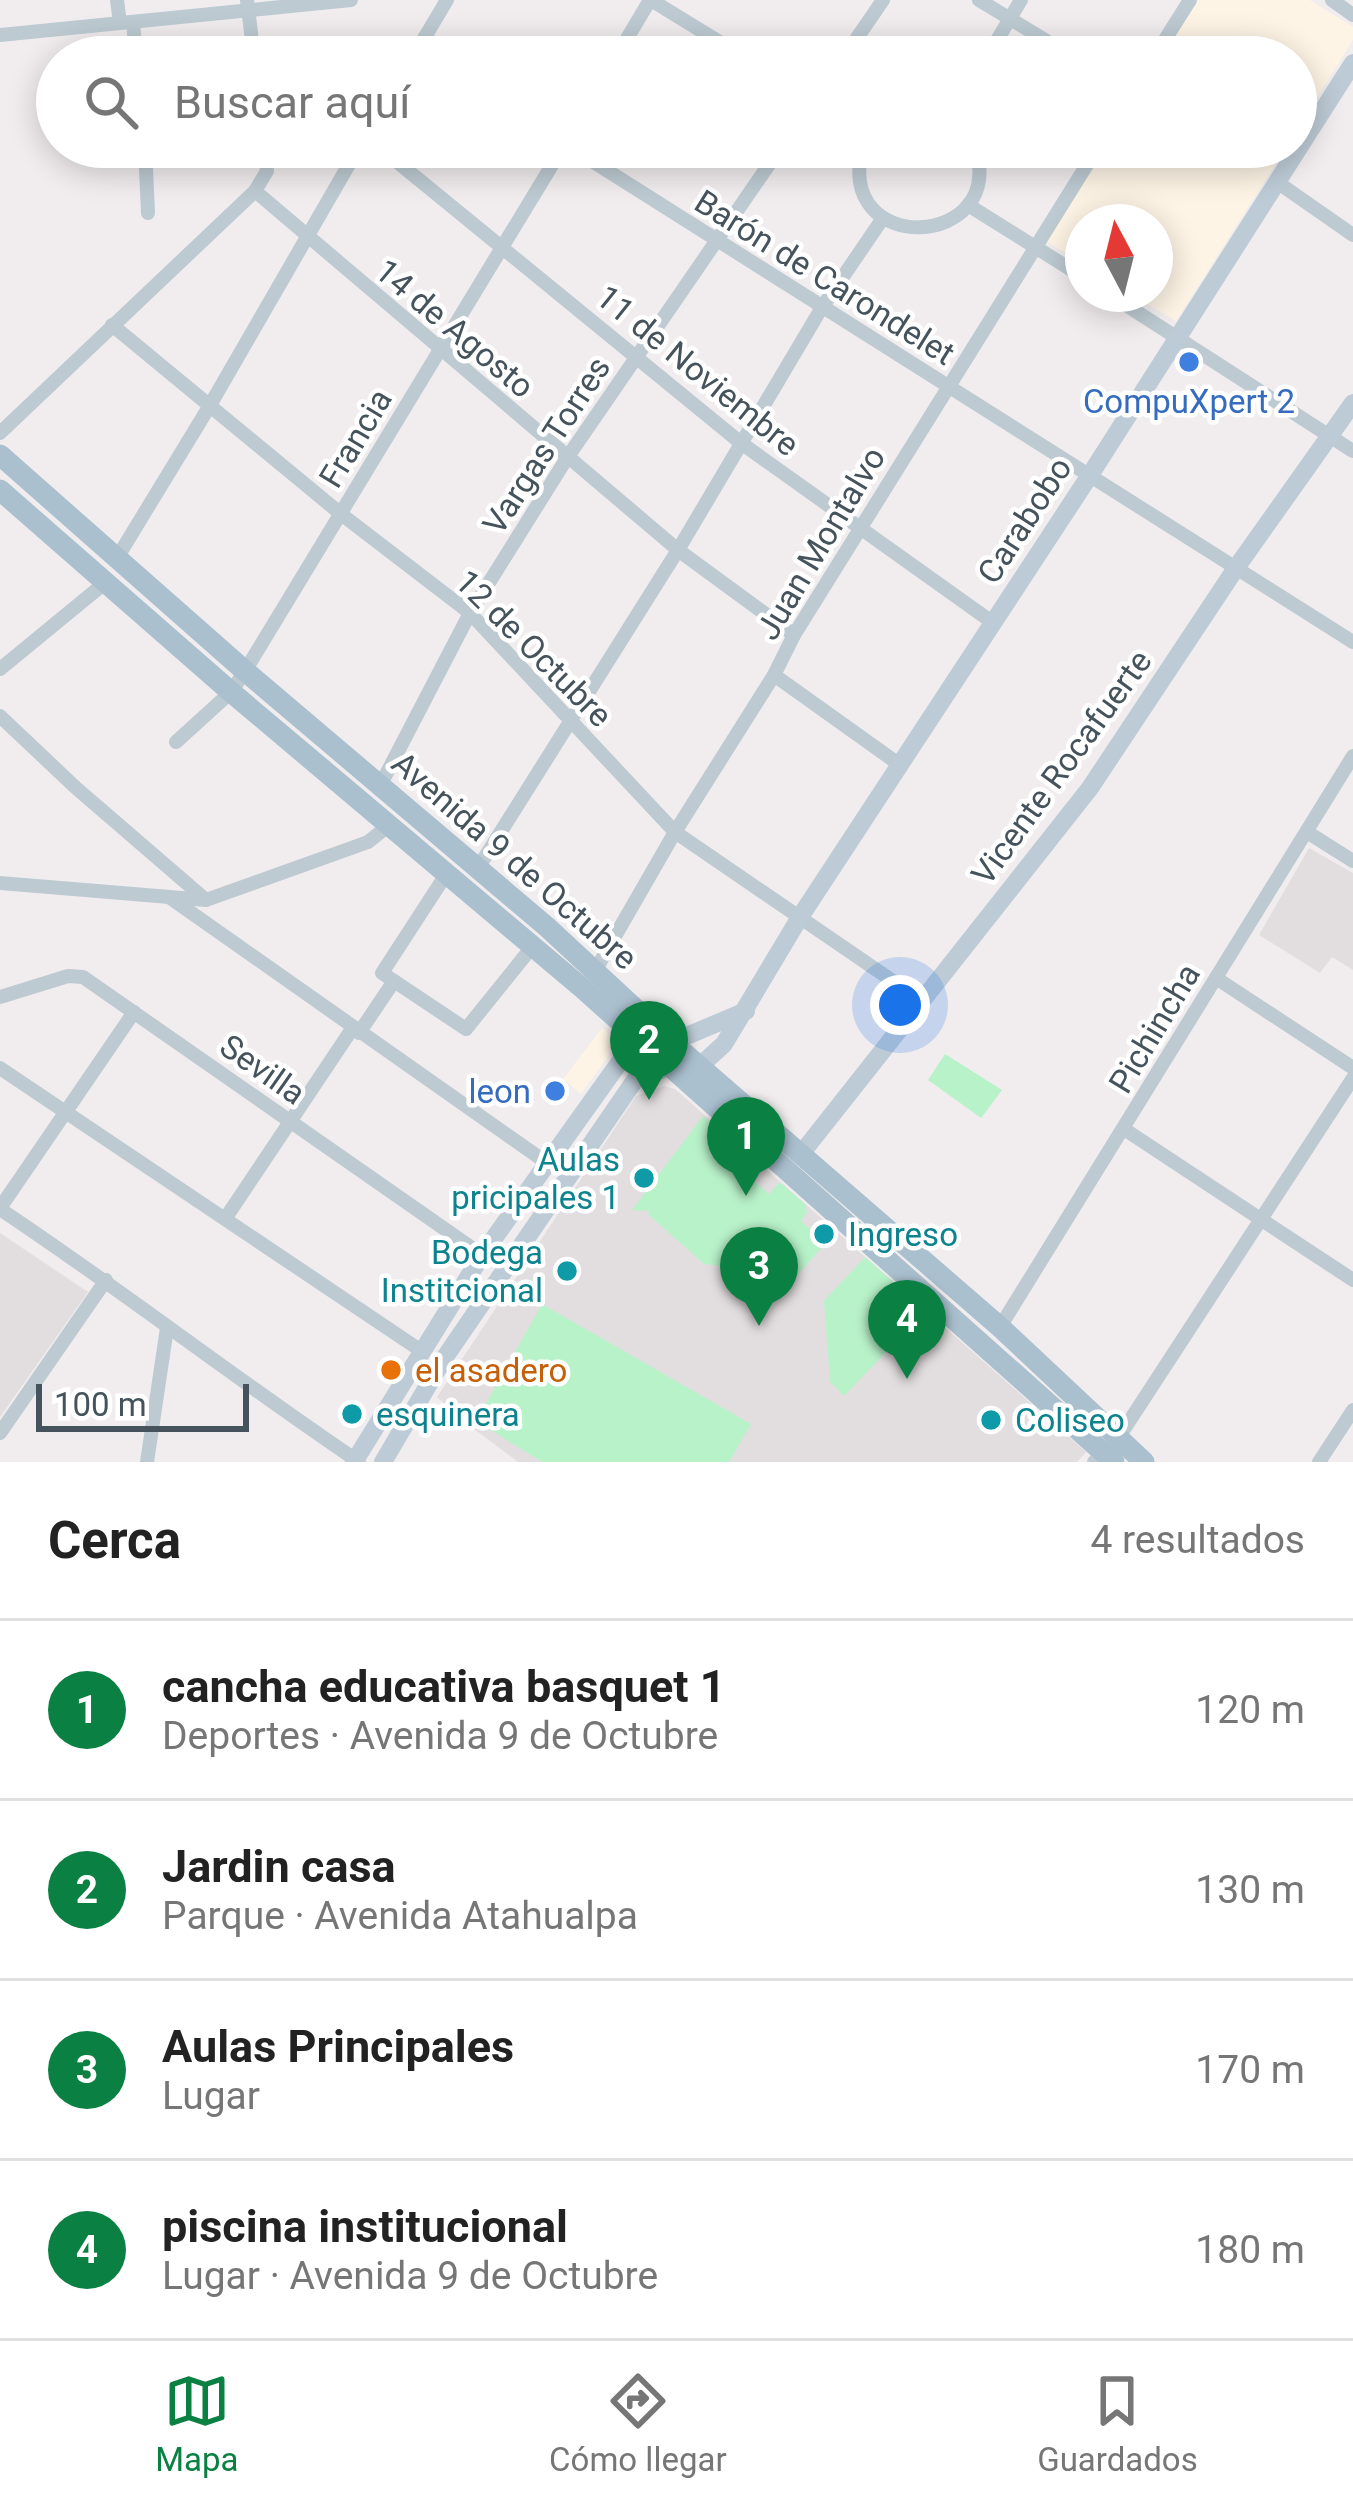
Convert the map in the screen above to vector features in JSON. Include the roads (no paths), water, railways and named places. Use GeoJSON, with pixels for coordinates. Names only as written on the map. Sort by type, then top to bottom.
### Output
{"type":"FeatureCollection","features":[{"type":"Feature","properties":{"kind":"main road","name":"Carabobo"},"geometry":{"type":"LineString","coordinates":[[1317,119],[1353,63]]}},
{"type":"Feature","properties":{"kind":"main road","name":"Carabobo"},"geometry":{"type":"LineString","coordinates":[[701,1064],[724,1044],[746,1011],[800,917],[1286,168]]}},
{"type":"Feature","properties":{"kind":"main road","name":"Vicente Rocafuerte"},"geometry":{"type":"LineString","coordinates":[[801,1154],[1090,788],[1236,568],[1353,404]]}},
{"type":"Feature","properties":{"kind":"main road","name":"Avenida 9 de Octubre"},"geometry":{"type":"LineString","coordinates":[[0,455],[1000,1327],[1108,1453]]}},
{"type":"Feature","properties":{"kind":"main road","name":"Avenida 9 de Octubre"},"geometry":{"type":"LineString","coordinates":[[0,490],[447,873],[1108,1453],[1144,1462]]}},
{"type":"Feature","properties":{"kind":"main road"},"geometry":{"type":"LineString","coordinates":[[356,1461],[482,1255],[619,1064],[642,1044],[669,1040],[746,1011]]}},
{"type":"Feature","properties":{"kind":"main road"},"geometry":{"type":"LineString","coordinates":[[383,1462],[443,1360],[635,1080],[668,1067],[701,1064]]}},
{"type":"Feature","properties":{"kind":"street"},"geometry":{"type":"LineString","coordinates":[[117,0],[130,36]]}},
{"type":"Feature","properties":{"kind":"street"},"geometry":{"type":"LineString","coordinates":[[0,35],[248,5],[351,0]]}},
{"type":"Feature","properties":{"kind":"street"},"geometry":{"type":"LineString","coordinates":[[426,36],[446,0]]}},
{"type":"Feature","properties":{"kind":"street"},"geometry":{"type":"LineString","coordinates":[[629,36],[650,0],[709,36]]}},
{"type":"Feature","properties":{"kind":"street"},"geometry":{"type":"LineString","coordinates":[[858,36],[883,0]]}},
{"type":"Feature","properties":{"kind":"street"},"geometry":{"type":"LineString","coordinates":[[980,0],[1038,36]]}},
{"type":"Feature","properties":{"kind":"street"},"geometry":{"type":"LineString","coordinates":[[1000,36],[1021,0]]}},
{"type":"Feature","properties":{"kind":"street"},"geometry":{"type":"LineString","coordinates":[[1167,36],[1190,0]]}},
{"type":"Feature","properties":{"kind":"street"},"geometry":{"type":"LineString","coordinates":[[1332,0],[1353,15]]}},
{"type":"Feature","properties":{"kind":"street"},"geometry":{"type":"LineString","coordinates":[[248,5],[252,36]]}},
{"type":"Feature","properties":{"kind":"street"},"geometry":{"type":"LineString","coordinates":[[146,168],[148,212]]}},
{"type":"Feature","properties":{"kind":"street"},"geometry":{"type":"LineString","coordinates":[[0,434],[255,191],[267,168]]}},
{"type":"Feature","properties":{"kind":"street"},"geometry":{"type":"LineString","coordinates":[[117,558],[347,168]]}},
{"type":"Feature","properties":{"kind":"street","name":"11 de Noviembre"},"geometry":{"type":"LineString","coordinates":[[405,168],[741,443],[992,622]]}},
{"type":"Feature","properties":{"kind":"street","name":"Francia"},"geometry":{"type":"LineString","coordinates":[[176,742],[231,692],[552,168]]}},
{"type":"Feature","properties":{"kind":"street","name":"Barón de Carondelet"},"geometry":{"type":"LineString","coordinates":[[599,168],[1090,475]]}},
{"type":"Feature","properties":{"kind":"street","name":"Vargas Torres"},"geometry":{"type":"LineString","coordinates":[[380,786],[470,614],[567,458],[766,168]]}},
{"type":"Feature","properties":{"kind":"street"},"geometry":{"type":"LineString","coordinates":[[860,168],[859,179],[872,207],[883,218],[912,229],[928,229],[957,216],[968,205],[979,168]]}},
{"type":"Feature","properties":{"kind":"street","name":"Juan Montalvo"},"geometry":{"type":"LineString","coordinates":[[595,971],[947,383],[1085,168]]}},
{"type":"Feature","properties":{"kind":"street"},"geometry":{"type":"LineString","coordinates":[[1277,182],[1353,235]]}},
{"type":"Feature","properties":{"kind":"street","name":"14 de Agosto"},"geometry":{"type":"LineString","coordinates":[[255,191],[678,550],[794,635]]}},
{"type":"Feature","properties":{"kind":"street"},"geometry":{"type":"LineString","coordinates":[[968,205],[1065,265]]}},
{"type":"Feature","properties":{"kind":"street"},"geometry":{"type":"LineString","coordinates":[[478,868],[678,550],[821,309],[883,218]]}},
{"type":"Feature","properties":{"kind":"street"},"geometry":{"type":"LineString","coordinates":[[1137,312],[1353,451]]}},
{"type":"Feature","properties":{"kind":"street","name":"12 de Octubre"},"geometry":{"type":"LineString","coordinates":[[112,325],[470,614],[675,832],[922,1001]]}},
{"type":"Feature","properties":{"kind":"street"},"geometry":{"type":"LineString","coordinates":[[1090,475],[1353,642]]}},
{"type":"Feature","properties":{"kind":"street"},"geometry":{"type":"LineString","coordinates":[[0,669],[106,582]]}},
{"type":"Feature","properties":{"kind":"street"},"geometry":{"type":"LineString","coordinates":[[774,675],[900,765]]}},
{"type":"Feature","properties":{"kind":"street"},"geometry":{"type":"LineString","coordinates":[[0,716],[206,899]]}},
{"type":"Feature","properties":{"kind":"street","name":"Pichincha"},"geometry":{"type":"LineString","coordinates":[[1000,1327],[1353,756]]}},
{"type":"Feature","properties":{"kind":"street"},"geometry":{"type":"LineString","coordinates":[[0,883],[206,899],[368,842],[388,826]]}},
{"type":"Feature","properties":{"kind":"street"},"geometry":{"type":"LineString","coordinates":[[1307,832],[1353,861]]}},
{"type":"Feature","properties":{"kind":"street"},"geometry":{"type":"LineString","coordinates":[[225,1220],[288,1120],[355,1031],[447,873]]}},
{"type":"Feature","properties":{"kind":"street"},"geometry":{"type":"LineString","coordinates":[[169,897],[547,1163]]}},
{"type":"Feature","properties":{"kind":"street"},"geometry":{"type":"LineString","coordinates":[[388,977],[466,1029],[532,947]]}},
{"type":"Feature","properties":{"kind":"street","name":"Sevilla"},"geometry":{"type":"LineString","coordinates":[[0,997],[77,975],[482,1255]]}},
{"type":"Feature","properties":{"kind":"street"},"geometry":{"type":"LineString","coordinates":[[1216,978],[1353,1068]]}},
{"type":"Feature","properties":{"kind":"street"},"geometry":{"type":"LineString","coordinates":[[134,1012],[0,1209],[356,1461]]}},
{"type":"Feature","properties":{"kind":"street"},"geometry":{"type":"LineString","coordinates":[[0,1068],[422,1352]]}},
{"type":"Feature","properties":{"kind":"street"},"geometry":{"type":"LineString","coordinates":[[1108,1453],[1353,1078]]}},
{"type":"Feature","properties":{"kind":"street"},"geometry":{"type":"LineString","coordinates":[[1124,1129],[1353,1280]]}},
{"type":"Feature","properties":{"kind":"street"},"geometry":{"type":"LineString","coordinates":[[0,1433],[106,1280]]}},
{"type":"Feature","properties":{"kind":"street"},"geometry":{"type":"LineString","coordinates":[[147,1462],[167,1328]]}},
{"type":"Feature","properties":{"kind":"street"},"geometry":{"type":"LineString","coordinates":[[1319,1462],[1353,1410]]}},
{"type":"Feature","properties":{"kind":"place","name":"CompuXpert 2"},"geometry":{"type":"Point","coordinates":[1189,362]}},
{"type":"Feature","properties":{"kind":"place","name":"leon"},"geometry":{"type":"Point","coordinates":[555,1091]}},
{"type":"Feature","properties":{"kind":"place","name":"Jardin casa"},"geometry":{"type":"Point","coordinates":[649,1100]}},
{"type":"Feature","properties":{"kind":"place","name":"Aulas pricipales 1"},"geometry":{"type":"Point","coordinates":[644,1178]}},
{"type":"Feature","properties":{"kind":"place","name":"cancha educativa basquet 1"},"geometry":{"type":"Point","coordinates":[746,1196]}},
{"type":"Feature","properties":{"kind":"place","name":"Ingreso"},"geometry":{"type":"Point","coordinates":[824,1234]}},
{"type":"Feature","properties":{"kind":"place","name":"Bodega Institcional"},"geometry":{"type":"Point","coordinates":[567,1271]}},
{"type":"Feature","properties":{"kind":"place","name":"Aulas Principales"},"geometry":{"type":"Point","coordinates":[759,1326]}},
{"type":"Feature","properties":{"kind":"place","name":"el asadero"},"geometry":{"type":"Point","coordinates":[391,1370]}},
{"type":"Feature","properties":{"kind":"place","name":"piscina institucional"},"geometry":{"type":"Point","coordinates":[907,1379]}},
{"type":"Feature","properties":{"kind":"place","name":"esquinera"},"geometry":{"type":"Point","coordinates":[352,1414]}},
{"type":"Feature","properties":{"kind":"place","name":"Coliseo"},"geometry":{"type":"Point","coordinates":[991,1420]}}]}
